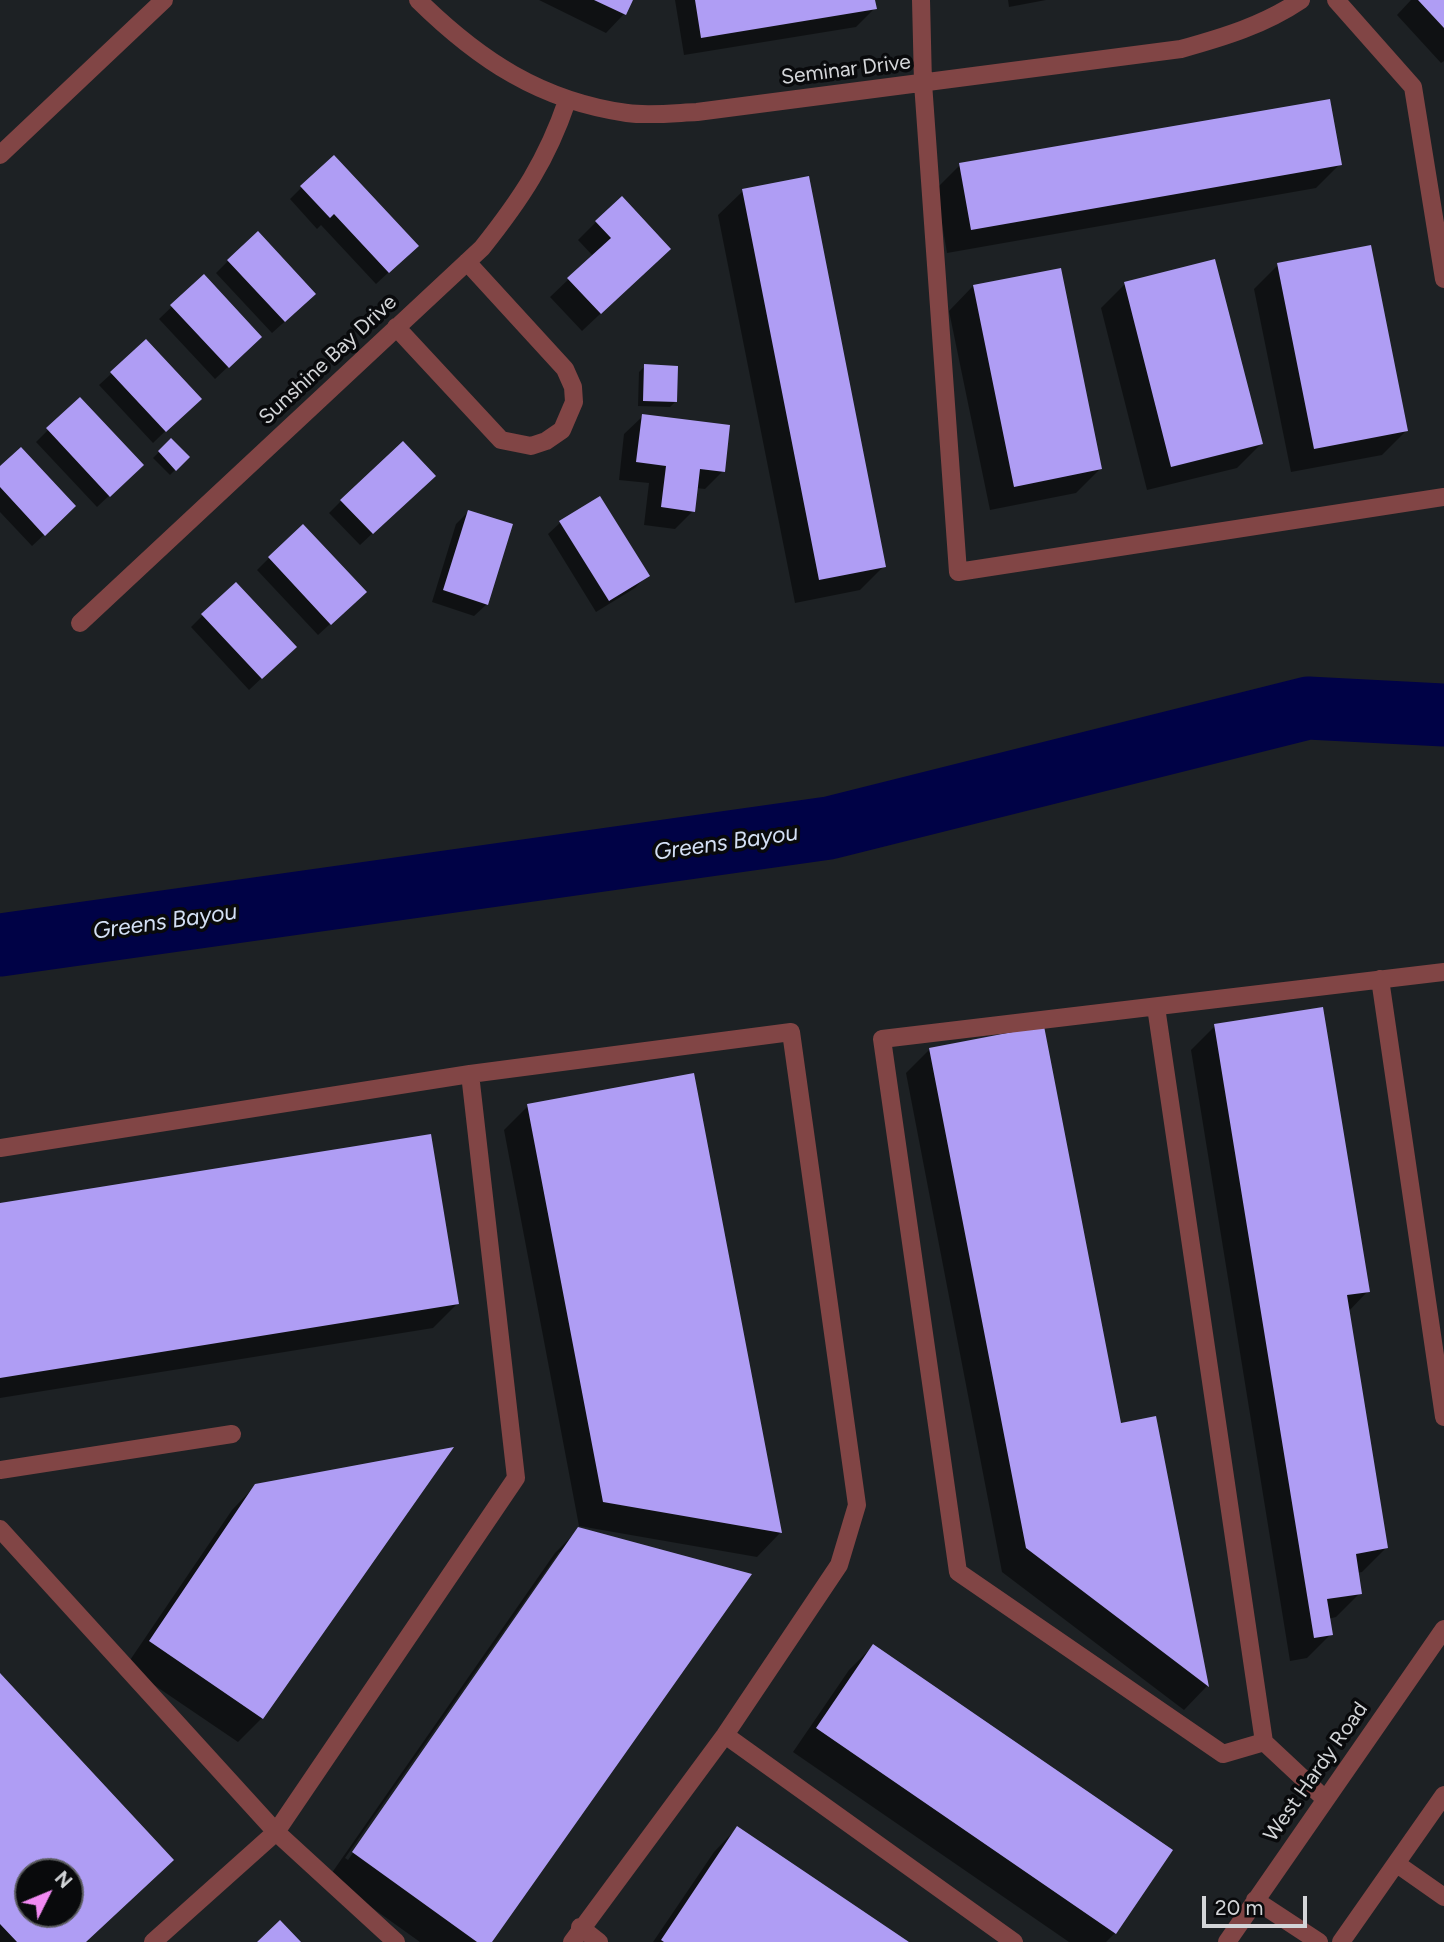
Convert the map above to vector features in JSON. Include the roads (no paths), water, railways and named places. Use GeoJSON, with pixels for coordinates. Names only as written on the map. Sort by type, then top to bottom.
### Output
{"type":"FeatureCollection","features":[{"type":"Feature","properties":{"kind":"street"},"geometry":{"type":"LineString","coordinates":[[0,155],[164,0]]}},
{"type":"Feature","properties":{"kind":"street","name":"Seminar Drive"},"geometry":{"type":"LineString","coordinates":[[418,0],[480,54],[522,82],[567,100],[629,114],[697,112],[1181,49],[1235,34],[1280,14],[1301,0]]}},
{"type":"Feature","properties":{"kind":"street"},"geometry":{"type":"LineString","coordinates":[[921,0],[923,83],[958,572],[1444,497]]}},
{"type":"Feature","properties":{"kind":"street"},"geometry":{"type":"LineString","coordinates":[[1336,0],[1413,87],[1444,279]]}},
{"type":"Feature","properties":{"kind":"street","name":"Sunshine Bay Drive"},"geometry":{"type":"LineString","coordinates":[[80,623],[467,262],[515,206],[535,176],[553,142],[567,100]]}},
{"type":"Feature","properties":{"kind":"street"},"geometry":{"type":"LineString","coordinates":[[396,327],[502,440],[531,446],[546,441],[562,430],[575,402],[573,387],[565,369],[467,262]]}},
{"type":"Feature","properties":{"kind":"street"},"geometry":{"type":"LineString","coordinates":[[1264,1742],[1223,1754],[958,1572],[882,1039],[1444,972]]}},
{"type":"Feature","properties":{"kind":"street"},"geometry":{"type":"LineString","coordinates":[[1380,979],[1444,1418]]}},
{"type":"Feature","properties":{"kind":"street"},"geometry":{"type":"LineString","coordinates":[[1156,1007],[1264,1742],[1325,1799]]}},
{"type":"Feature","properties":{"kind":"street"},"geometry":{"type":"LineString","coordinates":[[0,1148],[470,1074],[791,1032],[858,1505],[839,1565],[725,1735],[576,1935],[599,1942]]}},
{"type":"Feature","properties":{"kind":"street"},"geometry":{"type":"LineString","coordinates":[[153,1942],[276,1832],[516,1478],[470,1074]]}},
{"type":"Feature","properties":{"kind":"street"},"geometry":{"type":"LineString","coordinates":[[0,1470],[232,1434]]}},
{"type":"Feature","properties":{"kind":"street"},"geometry":{"type":"LineString","coordinates":[[0,1529],[276,1832],[396,1942]]}},
{"type":"Feature","properties":{"kind":"street","name":"West Hardy Road"},"geometry":{"type":"LineString","coordinates":[[1227,1942],[1444,1629]]}},
{"type":"Feature","properties":{"kind":"street"},"geometry":{"type":"LineString","coordinates":[[725,1735],[1014,1942]]}},
{"type":"Feature","properties":{"kind":"street"},"geometry":{"type":"LineString","coordinates":[[1342,1942],[1444,1795]]}},
{"type":"Feature","properties":{"kind":"street"},"geometry":{"type":"LineString","coordinates":[[1397,1864],[1444,1897]]}},
{"type":"Feature","properties":{"kind":"street"},"geometry":{"type":"LineString","coordinates":[[1255,1900],[1319,1942]]}},
{"type":"Feature","properties":{"kind":"waterway","name":"Greens Bayou"},"geometry":{"type":"LineString","coordinates":[[0,945],[829,828],[1308,708],[1444,715]]}}]}
